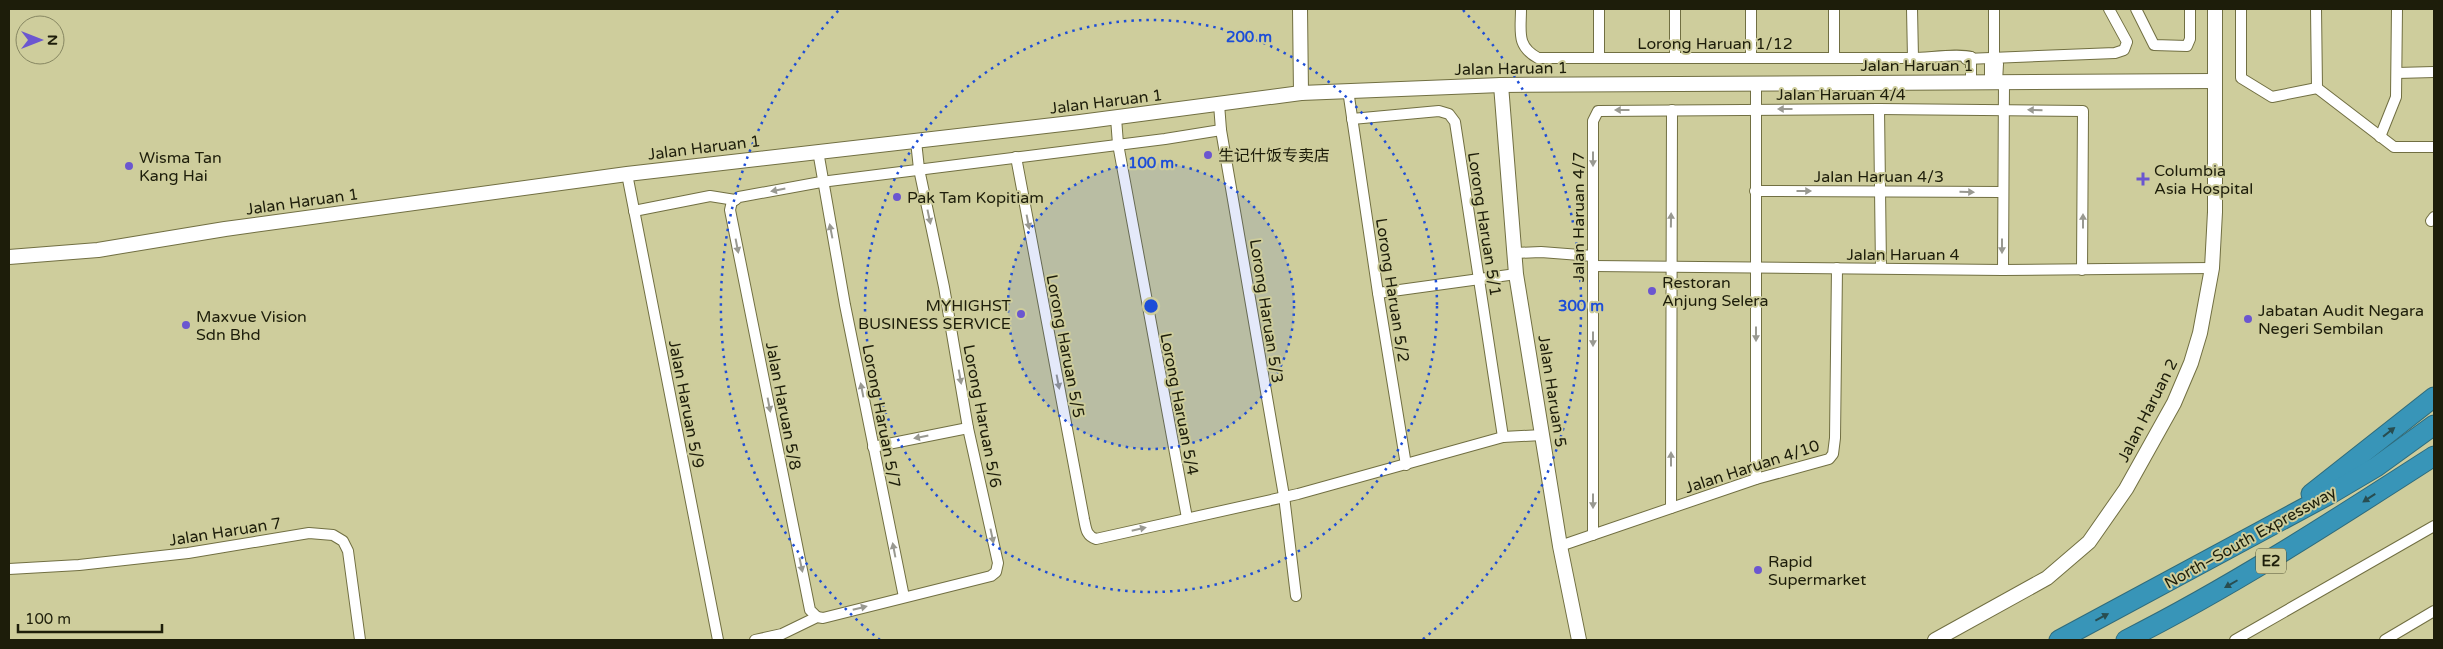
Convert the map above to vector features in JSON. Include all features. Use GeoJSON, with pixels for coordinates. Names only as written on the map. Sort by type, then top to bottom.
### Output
{"type":"FeatureCollection","features":[{"type":"Feature","properties":{"kind":"highway"},"geometry":{"type":"LineString","coordinates":[[2268,527],[2434,397]]}},
{"type":"Feature","properties":{"kind":"highway","name":"North–South Expressway"},"geometry":{"type":"LineString","coordinates":[[2059,640],[2376,467],[2434,425]]}},
{"type":"Feature","properties":{"kind":"highway","name":"North–South Expressway"},"geometry":{"type":"LineString","coordinates":[[2126,640],[2198,604],[2284,553],[2434,456]]}},
{"type":"Feature","properties":{"kind":"main road"},"geometry":{"type":"LineString","coordinates":[[1300,9],[1301,93]]}},
{"type":"Feature","properties":{"kind":"main road","name":"Jalan Haruan 2"},"geometry":{"type":"LineString","coordinates":[[1935,640],[2046,578],[2089,542],[2126,489],[2174,403],[2191,363],[2200,333],[2212,268],[2215,9]]}},
{"type":"Feature","properties":{"kind":"main road","name":"Jalan Haruan 1"},"geometry":{"type":"LineString","coordinates":[[9,257],[98,250],[225,229],[626,174],[1116,118],[1301,93],[1501,85],[2215,81]]}},
{"type":"Feature","properties":{"kind":"main road","name":"Jalan Haruan 5"},"geometry":{"type":"LineString","coordinates":[[1501,85],[1516,274],[1560,546],[1578,640]]}},
{"type":"Feature","properties":{"kind":"street","name":"Lorong Haruan 1/12"},"geometry":{"type":"LineString","coordinates":[[1521,9],[1521,41],[1527,52],[1538,58],[1949,57],[1961,61],[1971,58],[2115,53],[2124,50],[2128,42],[2109,9]]}},
{"type":"Feature","properties":{"kind":"street"},"geometry":{"type":"LineString","coordinates":[[1599,9],[1599,58]]}},
{"type":"Feature","properties":{"kind":"street"},"geometry":{"type":"LineString","coordinates":[[1675,9],[1675,58]]}},
{"type":"Feature","properties":{"kind":"street"},"geometry":{"type":"LineString","coordinates":[[1751,9],[1751,58]]}},
{"type":"Feature","properties":{"kind":"street"},"geometry":{"type":"LineString","coordinates":[[1834,9],[1834,58]]}},
{"type":"Feature","properties":{"kind":"street"},"geometry":{"type":"LineString","coordinates":[[1912,9],[1913,58]]}},
{"type":"Feature","properties":{"kind":"street"},"geometry":{"type":"LineString","coordinates":[[1994,9],[1994,57],[1990,64],[1997,82],[2003,110],[2002,270]]}},
{"type":"Feature","properties":{"kind":"street"},"geometry":{"type":"LineString","coordinates":[[2136,9],[2154,45],[2187,46],[2190,38],[2190,9]]}},
{"type":"Feature","properties":{"kind":"street"},"geometry":{"type":"LineString","coordinates":[[2241,9],[2241,78],[2272,97],[2317,88],[2394,147],[2434,147]]}},
{"type":"Feature","properties":{"kind":"street"},"geometry":{"type":"LineString","coordinates":[[2316,9],[2317,88]]}},
{"type":"Feature","properties":{"kind":"street"},"geometry":{"type":"LineString","coordinates":[[2380,137],[2394,107],[2397,73],[2397,9]]}},
{"type":"Feature","properties":{"kind":"street"},"geometry":{"type":"LineString","coordinates":[[1971,58],[1971,82]]}},
{"type":"Feature","properties":{"kind":"street"},"geometry":{"type":"LineString","coordinates":[[2397,73],[2434,72]]}},
{"type":"Feature","properties":{"kind":"street"},"geometry":{"type":"LineString","coordinates":[[1756,84],[1756,479]]}},
{"type":"Feature","properties":{"kind":"street","name":"Lorong Haruan 5/2"},"geometry":{"type":"LineString","coordinates":[[1348,90],[1406,465]]}},
{"type":"Feature","properties":{"kind":"street","name":"Lorong Haruan 5/3"},"geometry":{"type":"LineString","coordinates":[[1219,104],[1284,496],[1296,596]]}},
{"type":"Feature","properties":{"kind":"street"},"geometry":{"type":"LineString","coordinates":[[1879,109],[1881,268]]}},
{"type":"Feature","properties":{"kind":"street","name":"Jalan Haruan 4/4"},"geometry":{"type":"LineString","coordinates":[[1598,111],[1879,109],[2084,111],[2082,270]]}},
{"type":"Feature","properties":{"kind":"street"},"geometry":{"type":"LineString","coordinates":[[1671,508],[1670,268],[1672,110]]}},
{"type":"Feature","properties":{"kind":"street","name":"Lorong Haruan 5/1"},"geometry":{"type":"LineString","coordinates":[[1352,119],[1439,111],[1449,114],[1455,122],[1503,437]]}},
{"type":"Feature","properties":{"kind":"street","name":"Jalan Haruan 4/7"},"geometry":{"type":"LineString","coordinates":[[1593,535],[1593,121],[1598,111]]}},
{"type":"Feature","properties":{"kind":"street","name":"Lorong Haruan 5/4"},"geometry":{"type":"LineString","coordinates":[[1116,118],[1118,144],[1187,518]]}},
{"type":"Feature","properties":{"kind":"street"},"geometry":{"type":"LineString","coordinates":[[634,211],[710,196],[735,200],[821,182],[1222,130]]}},
{"type":"Feature","properties":{"kind":"street","name":"Lorong Haruan 5/6"},"geometry":{"type":"LineString","coordinates":[[904,598],[991,576],[996,572],[998,563],[968,428],[942,279],[919,169],[916,141]]}},
{"type":"Feature","properties":{"kind":"street","name":"Lorong Haruan 5/7"},"geometry":{"type":"LineString","coordinates":[[818,151],[821,182],[904,598]]}},
{"type":"Feature","properties":{"kind":"street","name":"Lorong Haruan 5/5"},"geometry":{"type":"LineString","coordinates":[[1016,157],[1088,535],[1096,539],[1187,518]]}},
{"type":"Feature","properties":{"kind":"street","name":"Jalan Haruan 5/9"},"geometry":{"type":"LineString","coordinates":[[626,174],[718,640]]}},
{"type":"Feature","properties":{"kind":"street","name":"Jalan Haruan 4/3"},"geometry":{"type":"LineString","coordinates":[[1755,191],[2002,192]]}},
{"type":"Feature","properties":{"kind":"street","name":"Jalan Haruan 5/8"},"geometry":{"type":"LineString","coordinates":[[735,200],[732,201],[730,210],[810,610],[817,617]]}},
{"type":"Feature","properties":{"kind":"street","name":"Jalan Haruan 4"},"geometry":{"type":"LineString","coordinates":[[1514,253],[1541,252],[1592,261],[1670,268],[2082,270],[2212,268]]}},
{"type":"Feature","properties":{"kind":"street","name":"Jalan Haruan 4/10"},"geometry":{"type":"LineString","coordinates":[[1560,546],[1756,479],[1822,461],[1833,454],[1837,268]]}},
{"type":"Feature","properties":{"kind":"street"},"geometry":{"type":"LineString","coordinates":[[1378,293],[1516,274]]}},
{"type":"Feature","properties":{"kind":"street"},"geometry":{"type":"LineString","coordinates":[[873,447],[968,428]]}},
{"type":"Feature","properties":{"kind":"street"},"geometry":{"type":"LineString","coordinates":[[1187,518],[1406,465],[1503,437],[1542,435]]}},
{"type":"Feature","properties":{"kind":"street"},"geometry":{"type":"LineString","coordinates":[[2235,640],[2434,526]]}},
{"type":"Feature","properties":{"kind":"street","name":"Jalan Haruan 7"},"geometry":{"type":"LineString","coordinates":[[9,569],[79,565],[188,553],[309,533],[333,535],[344,542],[348,550],[360,640]]}},
{"type":"Feature","properties":{"kind":"street"},"geometry":{"type":"LineString","coordinates":[[755,640],[782,634],[817,617],[824,618],[904,598]]}},
{"type":"Feature","properties":{"kind":"street"},"geometry":{"type":"LineString","coordinates":[[2385,640],[2434,611]]}},
{"type":"Feature","properties":{"kind":"place","name":"生记什饭专卖店"},"geometry":{"type":"Point","coordinates":[1208,155]}},
{"type":"Feature","properties":{"kind":"place","name":"Wisma Tan Kang Hai"},"geometry":{"type":"Point","coordinates":[129,166]}},
{"type":"Feature","properties":{"kind":"place","name":"Columbia Asia Hospital"},"geometry":{"type":"Point","coordinates":[2143,179]}},
{"type":"Feature","properties":{"kind":"place","name":"Pak Tam Kopitiam"},"geometry":{"type":"Point","coordinates":[897,197]}},
{"type":"Feature","properties":{"kind":"place","name":"Restoran Anjung Selera"},"geometry":{"type":"Point","coordinates":[1652,291]}},
{"type":"Feature","properties":{"kind":"place","name":"MYHIGHST BUSINESS SERVICE"},"geometry":{"type":"Point","coordinates":[1021,314]}},
{"type":"Feature","properties":{"kind":"place","name":"Jabatan Audit Negara Negeri Sembilan"},"geometry":{"type":"Point","coordinates":[2248,319]}},
{"type":"Feature","properties":{"kind":"place","name":"Maxvue Vision Sdn Bhd"},"geometry":{"type":"Point","coordinates":[186,325]}},
{"type":"Feature","properties":{"kind":"place","name":"Rapid Supermarket"},"geometry":{"type":"Point","coordinates":[1758,570]}}]}
